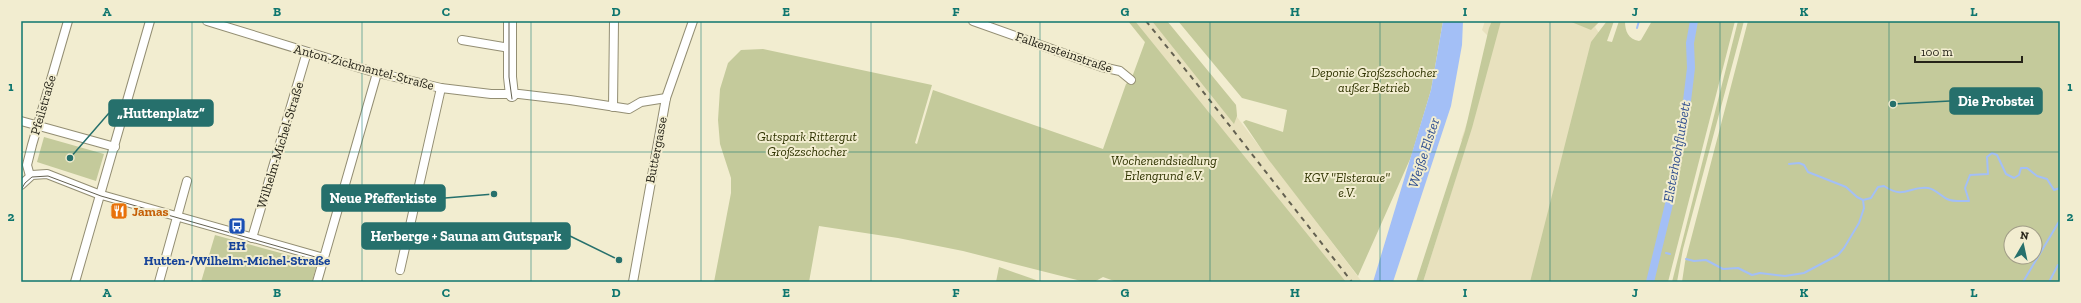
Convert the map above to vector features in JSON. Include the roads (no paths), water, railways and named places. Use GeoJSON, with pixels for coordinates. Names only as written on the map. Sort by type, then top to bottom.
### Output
{"type":"FeatureCollection","features":[{"type":"Feature","properties":{"kind":"main road"},"geometry":{"type":"LineString","coordinates":[[510,21],[512,95]]}},
{"type":"Feature","properties":{"kind":"street","name":"Pfeilstraße"},"geometry":{"type":"LineString","coordinates":[[30,176],[27,162],[68,21]]}},
{"type":"Feature","properties":{"kind":"street"},"geometry":{"type":"LineString","coordinates":[[76,282],[150,21]]}},
{"type":"Feature","properties":{"kind":"street","name":"Anton-Zickmantel-Straße"},"geometry":{"type":"LineString","coordinates":[[207,21],[378,73],[441,88],[491,94],[570,100],[629,109],[641,102],[666,98]]}},
{"type":"Feature","properties":{"kind":"street"},"geometry":{"type":"LineString","coordinates":[[613,107],[614,21]]}},
{"type":"Feature","properties":{"kind":"street","name":"Buttergasse"},"geometry":{"type":"LineString","coordinates":[[633,282],[666,98],[693,21]]}},
{"type":"Feature","properties":{"kind":"street","name":"Falkensteinstraße"},"geometry":{"type":"LineString","coordinates":[[973,21],[1102,67],[1120,71],[1131,80]]}},
{"type":"Feature","properties":{"kind":"street"},"geometry":{"type":"LineString","coordinates":[[462,40],[510,48]]}},
{"type":"Feature","properties":{"kind":"street","name":"Wilhelm-Michel-Straße"},"geometry":{"type":"LineString","coordinates":[[252,238],[307,52]]}},
{"type":"Feature","properties":{"kind":"street"},"geometry":{"type":"LineString","coordinates":[[317,282],[378,73]]}},
{"type":"Feature","properties":{"kind":"street"},"geometry":{"type":"LineString","coordinates":[[400,270],[441,88]]}},
{"type":"Feature","properties":{"kind":"street"},"geometry":{"type":"LineString","coordinates":[[21,121],[115,147]]}},
{"type":"Feature","properties":{"kind":"street"},"geometry":{"type":"LineString","coordinates":[[21,185],[30,176],[47,174],[101,195],[324,258]]}},
{"type":"Feature","properties":{"kind":"street"},"geometry":{"type":"LineString","coordinates":[[159,282],[187,181]]}},
{"type":"Feature","properties":{"kind":"water","name":"Weiße Elster"},"geometry":{"type":"Polygon","coordinates":[[[1443,21],[1463,21],[1462,45],[1451,106],[1393,282],[1373,282],[1431,90],[1443,21]]]}},
{"type":"Feature","properties":{"kind":"waterway"},"geometry":{"type":"LineString","coordinates":[[1637,28],[1639,21]]}},
{"type":"Feature","properties":{"kind":"waterway","name":"Elsterhochflutbett"},"geometry":{"type":"LineString","coordinates":[[1650,282],[1670,200],[1687,101],[1691,68],[1690,43],[1694,21]]}},
{"type":"Feature","properties":{"kind":"waterway"},"geometry":{"type":"LineString","coordinates":[[1789,164],[1799,163],[1804,165],[1808,172],[1846,187],[1857,197],[1863,200],[1871,198],[1878,187],[1884,186],[1897,192],[1928,188],[1949,200],[1969,201],[1965,188],[1970,175],[1988,174],[1987,157],[1992,153],[1997,155],[2006,174],[2014,178],[2019,175],[2021,168],[2027,168],[2037,176],[2047,179],[2054,190],[2060,188]]}},
{"type":"Feature","properties":{"kind":"waterway"},"geometry":{"type":"LineString","coordinates":[[1686,259],[1694,261],[1706,260],[1723,269],[1738,268],[1752,275],[1760,273],[1785,276],[1804,273],[1838,255],[1844,248],[1859,223],[1864,208],[1863,200]]}},
{"type":"Feature","properties":{"kind":"waterway"},"geometry":{"type":"LineString","coordinates":[[2023,282],[2060,220]]}},
{"type":"Feature","properties":{"kind":"waterway"},"geometry":{"type":"LineString","coordinates":[[1666,253],[1670,254]]}},
{"type":"Feature","properties":{"kind":"waterway"},"geometry":{"type":"LineString","coordinates":[[2049,282],[2058,265],[2060,265]]}},
{"type":"Feature","properties":{"kind":"tram line"},"geometry":{"type":"LineString","coordinates":[[509,21],[509,77],[512,99]]}},
{"type":"Feature","properties":{"kind":"tram line"},"geometry":{"type":"LineString","coordinates":[[21,190],[25,183],[32,177],[48,176],[101,196],[326,260]]}},
{"type":"Feature","properties":{"kind":"railway"},"geometry":{"type":"LineString","coordinates":[[1146,21],[1352,282]]}},
{"type":"Feature","properties":{"kind":"place","name":"Die Probstei"},"geometry":{"type":"Point","coordinates":[1893,104]}},
{"type":"Feature","properties":{"kind":"place","name":"„Huttenplatz“"},"geometry":{"type":"Point","coordinates":[70,158]}},
{"type":"Feature","properties":{"kind":"place","name":"Neue Pfefferkiste"},"geometry":{"type":"Point","coordinates":[494,194]}},
{"type":"Feature","properties":{"kind":"place","name":"Jamas"},"geometry":{"type":"Point","coordinates":[119,211]}},
{"type":"Feature","properties":{"kind":"place","name":"EH Hutten-/Wilhelm-Michel-Straße"},"geometry":{"type":"Point","coordinates":[237,226]}},
{"type":"Feature","properties":{"kind":"place","name":"Herberge + Sauna am Gutspark"},"geometry":{"type":"Point","coordinates":[619,260]}},
{"type":"Feature","properties":{"kind":"park label","name":"Deponie Großzschocher außer Betrieb"},"geometry":{"type":"Point","coordinates":[1374,80]}},
{"type":"Feature","properties":{"kind":"park label","name":"Gutspark Rittergut Großzschocher"},"geometry":{"type":"Point","coordinates":[807,144]}},
{"type":"Feature","properties":{"kind":"park label","name":"Wochenendsiedlung Erlengrund e.V."},"geometry":{"type":"Point","coordinates":[1164,168]}},
{"type":"Feature","properties":{"kind":"park label","name":"KGV \"Elsteraue\" e.V."},"geometry":{"type":"Point","coordinates":[1347,184]}}]}
